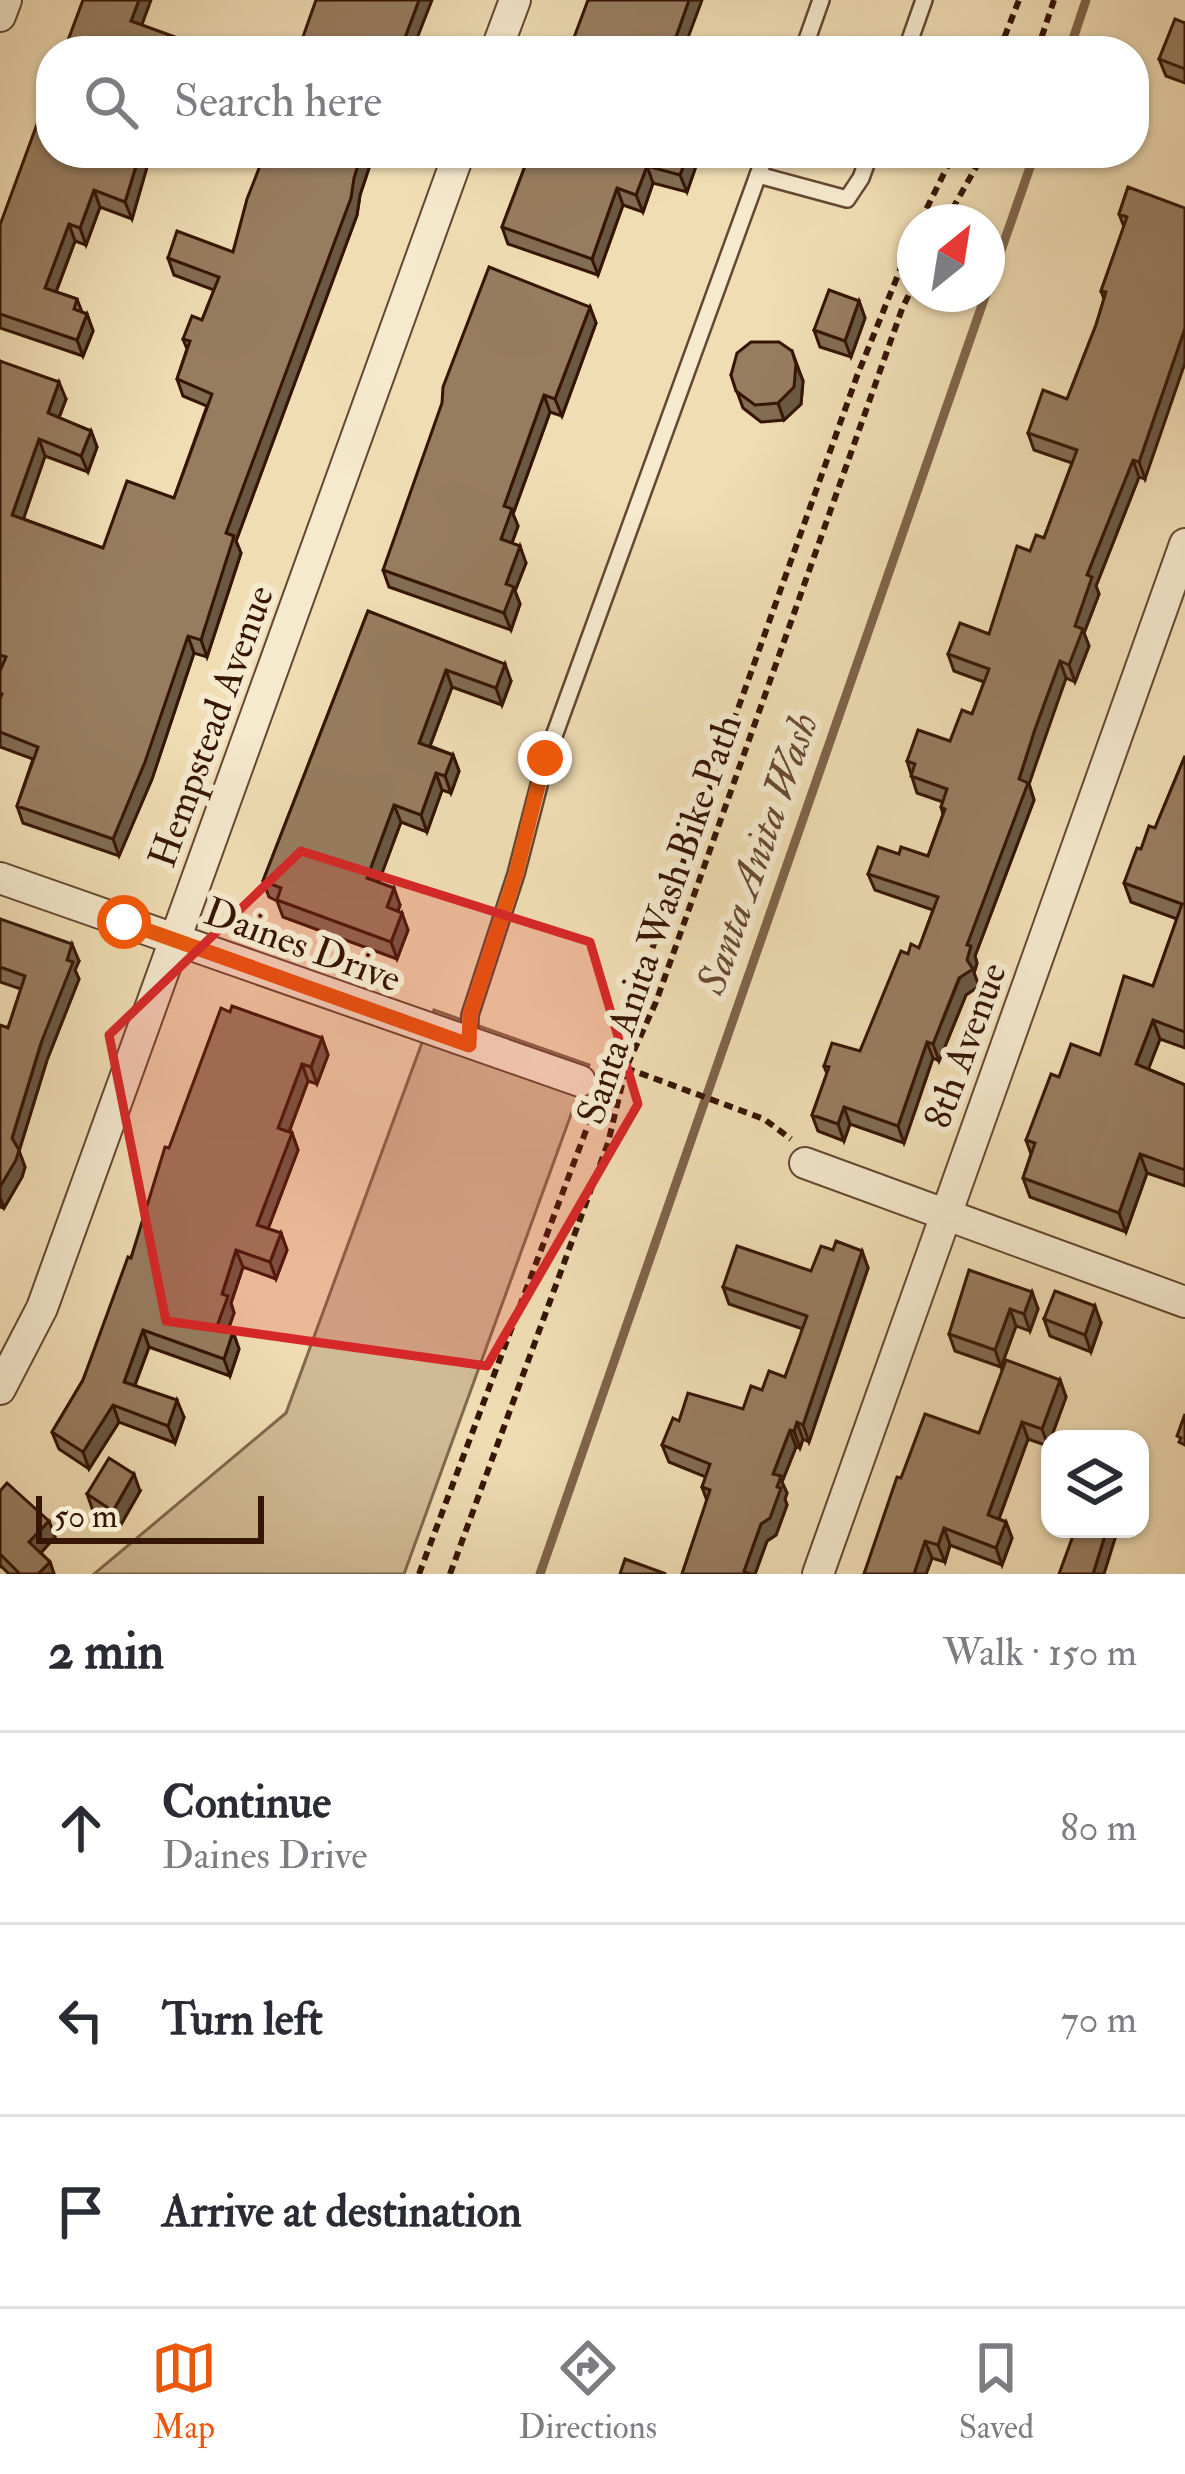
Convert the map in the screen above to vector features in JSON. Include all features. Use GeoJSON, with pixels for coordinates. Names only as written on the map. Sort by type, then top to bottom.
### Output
{"type":"FeatureCollection","features":[{"type":"Feature","properties":{"kind":"street"},"geometry":{"type":"LineString","coordinates":[[0,16],[6,0]]}},
{"type":"Feature","properties":{"kind":"street"},"geometry":{"type":"LineString","coordinates":[[502,36],[515,0]]}},
{"type":"Feature","properties":{"kind":"street","name":"Hempstead Avenue"},"geometry":{"type":"LineString","coordinates":[[0,1389],[42,1308],[454,168]]}},
{"type":"Feature","properties":{"kind":"street","name":"8th Avenue"},"geometry":{"type":"LineString","coordinates":[[818,1574],[1185,544]]}},
{"type":"Feature","properties":{"kind":"street","name":"Daines Drive"},"geometry":{"type":"LineString","coordinates":[[0,878],[580,1081]]}},
{"type":"Feature","properties":{"kind":"street"},"geometry":{"type":"LineString","coordinates":[[805,1163],[1185,1302]]}},
{"type":"Feature","properties":{"kind":"lane"},"geometry":{"type":"LineString","coordinates":[[808,36],[821,0]]}},
{"type":"Feature","properties":{"kind":"lane"},"geometry":{"type":"LineString","coordinates":[[911,36],[924,0]]}},
{"type":"Feature","properties":{"kind":"lane"},"geometry":{"type":"LineString","coordinates":[[469,1045],[470,1015],[516,874],[545,758],[761,168]]}},
{"type":"Feature","properties":{"kind":"lane"},"geometry":{"type":"LineString","coordinates":[[758,175],[848,199],[865,168]]}},
{"type":"Feature","properties":{"kind":"path"},"geometry":{"type":"LineString","coordinates":[[1005,36],[1019,0]]}},
{"type":"Feature","properties":{"kind":"path"},"geometry":{"type":"LineString","coordinates":[[1041,36],[1054,0]]}},
{"type":"Feature","properties":{"kind":"path"},"geometry":{"type":"LineString","coordinates":[[929,204],[946,168]]}},
{"type":"Feature","properties":{"kind":"path"},"geometry":{"type":"LineString","coordinates":[[955,204],[976,168]]}},
{"type":"Feature","properties":{"kind":"path"},"geometry":{"type":"LineString","coordinates":[[419,1574],[616,1054],[857,376],[897,277]]}},
{"type":"Feature","properties":{"kind":"path","name":"Santa Anita Wash Bike Path"},"geometry":{"type":"LineString","coordinates":[[450,1574],[608,1143],[626,1069],[656,1002],[901,312]]}},
{"type":"Feature","properties":{"kind":"path"},"geometry":{"type":"LineString","coordinates":[[635,1072],[764,1118]]}},
{"type":"Feature","properties":{"kind":"highlighted area"},"geometry":{"type":"Polygon","coordinates":[[[301,851],[590,942],[638,1104],[487,1366],[166,1321],[109,1035],[301,851]]]}},
{"type":"Feature","properties":{"kind":"shaded area"},"geometry":{"type":"Polygon","coordinates":[[[434,1010],[589,1065],[404,1574],[94,1574],[286,1413],[434,1010]]]}},
{"type":"Feature","properties":{"kind":"building"},"geometry":{"type":"Polygon","coordinates":[[[83,0],[139,0],[131,21],[172,36],[70,36],[83,0]]]}},
{"type":"Feature","properties":{"kind":"building"},"geometry":{"type":"Polygon","coordinates":[[[316,0],[419,0],[406,36],[303,36],[316,0]]]}},
{"type":"Feature","properties":{"kind":"building"},"geometry":{"type":"Polygon","coordinates":[[[588,0],[689,0],[676,36],[575,36],[588,0]]]}},
{"type":"Feature","properties":{"kind":"building"},"geometry":{"type":"Polygon","coordinates":[[[1175,19],[1185,23],[1185,69],[1159,59],[1175,19]]]}},
{"type":"Feature","properties":{"kind":"building"},"geometry":{"type":"Polygon","coordinates":[[[36,127],[36,168],[135,168],[125,202],[94,190],[80,228],[69,224],[45,288],[77,299],[74,309],[87,314],[77,340],[0,314],[0,225],[36,127]]]}},
{"type":"Feature","properties":{"kind":"building"},"geometry":{"type":"Polygon","coordinates":[[[259,168],[357,168],[351,198],[226,533],[234,536],[201,640],[188,636],[113,839],[17,806],[38,747],[0,732],[0,671],[6,657],[0,655],[0,361],[59,382],[48,413],[91,431],[81,456],[39,439],[12,515],[103,548],[127,481],[174,498],[212,394],[177,379],[190,341],[183,339],[192,316],[202,320],[219,277],[168,258],[177,231],[233,252],[259,168]]]}},
{"type":"Feature","properties":{"kind":"building"},"geometry":{"type":"Polygon","coordinates":[[[524,168],[646,168],[636,195],[617,188],[592,259],[502,227],[524,168]]]}},
{"type":"Feature","properties":{"kind":"building"},"geometry":{"type":"Polygon","coordinates":[[[654,168],[683,168],[680,175],[654,168]]]}},
{"type":"Feature","properties":{"kind":"building"},"geometry":{"type":"Polygon","coordinates":[[[1128,187],[1185,208],[1185,328],[1139,462],[1133,460],[1087,575],[1092,577],[1075,626],[1083,629],[1069,665],[1060,661],[1035,729],[1019,779],[1028,783],[967,945],[971,946],[967,960],[973,969],[959,978],[933,1044],[927,1042],[898,1126],[844,1107],[838,1124],[812,1115],[832,1043],[860,1051],[901,951],[908,954],[911,944],[919,948],[938,897],[868,874],[878,847],[899,854],[901,847],[928,856],[947,789],[911,776],[915,764],[907,761],[918,730],[950,741],[962,710],[972,714],[989,669],[948,654],[960,623],[989,634],[1017,546],[1030,551],[1036,535],[1044,538],[1077,450],[1028,433],[1043,390],[1067,399],[1106,292],[1101,291],[1127,217],[1119,214],[1128,187]]]}},
{"type":"Feature","properties":{"kind":"building"},"geometry":{"type":"Polygon","coordinates":[[[489,267],[590,307],[555,399],[544,395],[504,506],[512,509],[501,539],[520,546],[506,584],[514,587],[504,613],[383,570],[442,403],[443,387],[489,267]]]}},
{"type":"Feature","properties":{"kind":"building"},"geometry":{"type":"Polygon","coordinates":[[[829,290],[859,301],[845,341],[814,330],[829,290]]]}},
{"type":"Feature","properties":{"kind":"building"},"geometry":{"type":"Polygon","coordinates":[[[751,342],[779,342],[792,351],[794,387],[778,403],[755,405],[736,391],[731,375],[737,353],[751,342]]]}},
{"type":"Feature","properties":{"kind":"building"},"geometry":{"type":"Polygon","coordinates":[[[368,611],[505,664],[496,688],[446,670],[419,743],[453,755],[445,776],[436,773],[421,815],[394,805],[367,878],[394,888],[387,907],[402,913],[391,942],[277,900],[281,888],[263,881],[368,611]]]}},
{"type":"Feature","properties":{"kind":"building"},"geometry":{"type":"Polygon","coordinates":[[[1185,756],[1185,1032],[1153,1020],[1136,1064],[1185,1085],[1185,1170],[1140,1154],[1119,1213],[1023,1178],[1035,1143],[1026,1140],[1051,1074],[1059,1077],[1071,1044],[1100,1055],[1124,976],[1153,986],[1182,904],[1124,883],[1149,826],[1155,828],[1185,756]]]}},
{"type":"Feature","properties":{"kind":"building"},"geometry":{"type":"Polygon","coordinates":[[[0,919],[72,944],[67,960],[73,962],[41,1043],[12,1138],[19,1150],[16,1160],[0,1187],[0,1025],[8,1028],[25,976],[0,967],[0,919]]]}},
{"type":"Feature","properties":{"kind":"building"},"geometry":{"type":"Polygon","coordinates":[[[232,1006],[322,1038],[311,1067],[302,1064],[278,1128],[292,1133],[257,1225],[281,1233],[270,1262],[236,1250],[217,1326],[233,1332],[224,1359],[143,1330],[124,1382],[177,1400],[168,1426],[113,1405],[83,1452],[52,1432],[83,1380],[131,1258],[165,1147],[169,1148],[221,1008],[230,1012],[232,1006]]]}},
{"type":"Feature","properties":{"kind":"building"},"geometry":{"type":"Polygon","coordinates":[[[836,1241],[862,1251],[803,1425],[797,1422],[794,1431],[790,1430],[773,1474],[781,1476],[777,1487],[781,1488],[770,1518],[761,1524],[744,1571],[750,1574],[682,1574],[710,1490],[702,1487],[710,1464],[662,1445],[673,1418],[679,1421],[688,1393],[743,1409],[751,1386],[762,1390],[769,1371],[785,1377],[807,1316],[723,1287],[737,1246],[811,1271],[821,1246],[833,1250],[836,1241]]]}},
{"type":"Feature","properties":{"kind":"building"},"geometry":{"type":"Polygon","coordinates":[[[969,1270],[1032,1292],[1024,1314],[1010,1309],[995,1350],[949,1334],[969,1270]]]}},
{"type":"Feature","properties":{"kind":"building"},"geometry":{"type":"Polygon","coordinates":[[[1055,1291],[1095,1306],[1085,1335],[1044,1319],[1055,1291]]]}},
{"type":"Feature","properties":{"kind":"building"},"geometry":{"type":"Polygon","coordinates":[[[1006,1360],[1060,1380],[1042,1429],[1022,1422],[988,1515],[1006,1522],[996,1548],[944,1528],[938,1545],[925,1541],[914,1574],[864,1574],[897,1477],[901,1478],[925,1414],[979,1433],[1006,1360]]]}},
{"type":"Feature","properties":{"kind":"building"},"geometry":{"type":"Polygon","coordinates":[[[1185,1414],[1185,1445],[1177,1436],[1185,1414]]]}},
{"type":"Feature","properties":{"kind":"building"},"geometry":{"type":"Polygon","coordinates":[[[109,1458],[134,1474],[113,1511],[87,1494],[109,1458]]]}},
{"type":"Feature","properties":{"kind":"building"},"geometry":{"type":"Polygon","coordinates":[[[7,1483],[49,1521],[29,1542],[50,1562],[38,1574],[20,1574],[0,1554],[0,1491],[7,1483]]]}},
{"type":"Feature","properties":{"kind":"building"},"geometry":{"type":"Polygon","coordinates":[[[1072,1538],[1104,1538],[1093,1574],[1059,1574],[1072,1538]]]}},
{"type":"Feature","properties":{"kind":"building"},"geometry":{"type":"Polygon","coordinates":[[[625,1559],[666,1574],[620,1574],[625,1559]]]}},
{"type":"Feature","properties":{"kind":"waterway","name":"Santa Anita Wash"},"geometry":{"type":"LineString","coordinates":[[1074,36],[1086,0]]}},
{"type":"Feature","properties":{"kind":"waterway","name":"Santa Anita Wash"},"geometry":{"type":"LineString","coordinates":[[540,1574],[1030,168]]}},
{"type":"Feature","properties":{"kind":"route"},"geometry":{"type":"LineString","coordinates":[[124,922],[469,1045],[470,1015],[516,874],[545,758]]}}]}
